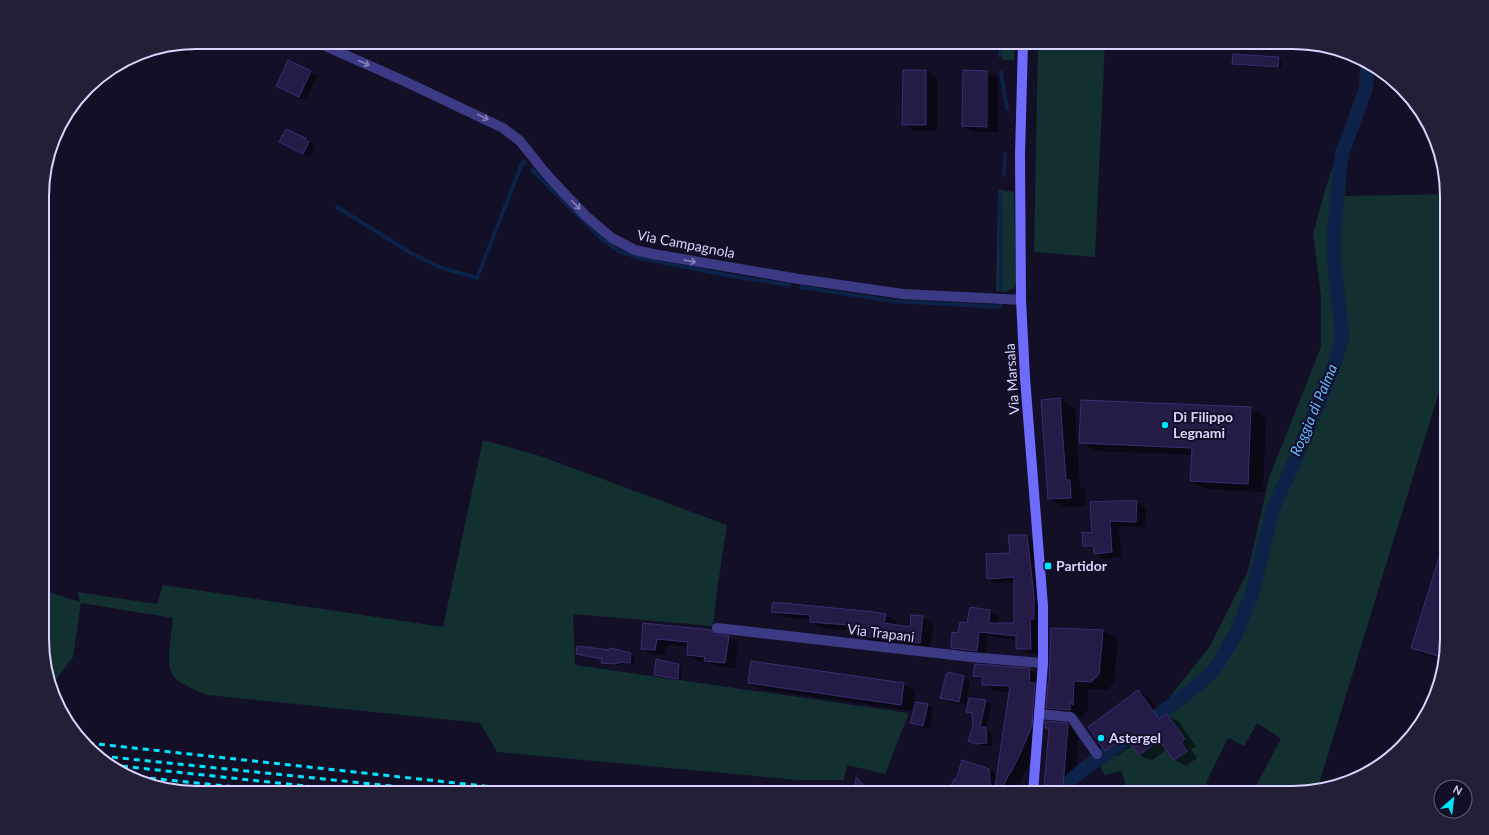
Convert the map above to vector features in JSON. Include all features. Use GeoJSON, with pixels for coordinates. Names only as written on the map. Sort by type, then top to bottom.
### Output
{"type":"FeatureCollection","features":[{"type":"Feature","properties":{"kind":"street","name":"Via Campagnola"},"geometry":{"type":"LineString","coordinates":[[332,49],[416,86],[503,128],[520,141],[543,170],[586,216],[612,238],[635,250],[799,280],[903,294],[1021,300]]}},
{"type":"Feature","properties":{"kind":"street","name":"Via Marsala"},"geometry":{"type":"LineString","coordinates":[[1023,49],[1020,155],[1021,300],[1025,378],[1043,606],[1043,663],[1034,786]]}},
{"type":"Feature","properties":{"kind":"street","name":"Via Trapani"},"geometry":{"type":"LineString","coordinates":[[717,628],[972,657],[1043,663]]}},
{"type":"Feature","properties":{"kind":"street"},"geometry":{"type":"LineString","coordinates":[[1039,714],[1071,717],[1097,754]]}},
{"type":"Feature","properties":{"kind":"green space"},"geometry":{"type":"Polygon","coordinates":[[[1002,49],[1015,49],[1014,60],[1002,60],[1002,49]]]}},
{"type":"Feature","properties":{"kind":"green space"},"geometry":{"type":"Polygon","coordinates":[[[1038,49],[1105,49],[1095,257],[1034,252],[1038,49]]]}},
{"type":"Feature","properties":{"kind":"green space"},"geometry":{"type":"Polygon","coordinates":[[[1351,146],[1347,165],[1345,196],[1440,194],[1440,392],[1319,783],[1302,786],[1256,786],[1281,739],[1257,723],[1244,746],[1228,738],[1206,783],[1208,786],[1126,786],[1121,771],[1105,775],[1099,765],[1130,743],[1139,755],[1163,737],[1165,748],[1174,760],[1186,751],[1181,743],[1185,739],[1162,707],[1210,646],[1248,571],[1269,478],[1321,347],[1321,296],[1313,234],[1338,151],[1351,146]]]}},
{"type":"Feature","properties":{"kind":"green space"},"geometry":{"type":"Polygon","coordinates":[[[998,189],[1014,192],[1016,282],[1014,288],[1006,292],[996,291],[998,189]]]}},
{"type":"Feature","properties":{"kind":"green space"},"geometry":{"type":"Polygon","coordinates":[[[483,440],[540,456],[727,525],[713,626],[573,614],[575,665],[909,713],[885,774],[847,765],[844,780],[798,780],[497,752],[480,723],[207,695],[180,682],[174,677],[171,671],[169,665],[169,649],[173,618],[81,603],[73,657],[55,681],[49,648],[49,592],[80,602],[77,592],[157,604],[163,585],[443,627],[483,440]]]}},
{"type":"Feature","properties":{"kind":"building"},"geometry":{"type":"Polygon","coordinates":[[[1233,54],[1279,57],[1278,67],[1232,64],[1233,54]]]}},
{"type":"Feature","properties":{"kind":"building"},"geometry":{"type":"Polygon","coordinates":[[[288,60],[311,71],[299,97],[276,86],[288,60]]]}},
{"type":"Feature","properties":{"kind":"building"},"geometry":{"type":"Polygon","coordinates":[[[903,70],[926,70],[926,125],[902,125],[903,70]]]}},
{"type":"Feature","properties":{"kind":"building"},"geometry":{"type":"Polygon","coordinates":[[[963,70],[987,71],[987,127],[962,126],[963,70]]]}},
{"type":"Feature","properties":{"kind":"building"},"geometry":{"type":"Polygon","coordinates":[[[286,129],[306,138],[305,139],[309,142],[303,154],[279,142],[286,129]]]}},
{"type":"Feature","properties":{"kind":"building"},"geometry":{"type":"Polygon","coordinates":[[[1060,398],[1066,480],[1070,480],[1071,498],[1048,499],[1041,400],[1060,398]]]}},
{"type":"Feature","properties":{"kind":"building","name":"Di Filippo Legnami"},"geometry":{"type":"Polygon","coordinates":[[[1081,400],[1251,407],[1248,484],[1190,481],[1192,448],[1079,443],[1081,400]]]}},
{"type":"Feature","properties":{"kind":"building"},"geometry":{"type":"Polygon","coordinates":[[[1137,501],[1136,522],[1110,521],[1112,552],[1094,554],[1093,546],[1083,546],[1082,532],[1092,533],[1090,502],[1137,501]]]}},
{"type":"Feature","properties":{"kind":"building"},"geometry":{"type":"Polygon","coordinates":[[[1008,535],[1027,535],[1034,595],[1034,619],[1030,619],[1031,649],[1016,649],[1016,636],[979,632],[977,651],[951,648],[952,632],[958,633],[960,622],[967,623],[970,607],[990,610],[989,623],[1014,623],[1014,577],[987,579],[986,554],[1010,553],[1008,535]]]}},
{"type":"Feature","properties":{"kind":"building"},"geometry":{"type":"Polygon","coordinates":[[[1440,554],[1439,657],[1411,648],[1440,554]]]}},
{"type":"Feature","properties":{"kind":"building"},"geometry":{"type":"Polygon","coordinates":[[[773,602],[886,614],[884,623],[910,627],[911,615],[923,616],[920,643],[860,636],[860,626],[810,622],[810,615],[771,612],[773,602]]]}},
{"type":"Feature","properties":{"kind":"building"},"geometry":{"type":"Polygon","coordinates":[[[643,623],[711,630],[716,634],[729,636],[725,663],[704,661],[705,657],[687,655],[688,642],[657,639],[655,650],[641,649],[643,623]]]}},
{"type":"Feature","properties":{"kind":"building"},"geometry":{"type":"Polygon","coordinates":[[[1051,628],[1103,630],[1099,674],[1091,682],[1074,681],[1073,705],[1070,701],[1070,710],[1046,708],[1048,684],[1049,685],[1051,628]]]}},
{"type":"Feature","properties":{"kind":"building"},"geometry":{"type":"Polygon","coordinates":[[[577,646],[610,650],[610,648],[631,653],[630,663],[601,663],[602,659],[576,654],[577,646]]]}},
{"type":"Feature","properties":{"kind":"building"},"geometry":{"type":"Polygon","coordinates":[[[656,659],[679,664],[678,679],[654,675],[656,659]]]}},
{"type":"Feature","properties":{"kind":"building"},"geometry":{"type":"Polygon","coordinates":[[[751,661],[904,683],[901,705],[748,683],[751,661]]]}},
{"type":"Feature","properties":{"kind":"building"},"geometry":{"type":"Polygon","coordinates":[[[975,664],[1030,668],[1029,683],[1035,683],[1032,726],[1020,754],[1003,786],[995,786],[1010,686],[982,685],[982,677],[973,676],[975,664]]]}},
{"type":"Feature","properties":{"kind":"building"},"geometry":{"type":"Polygon","coordinates":[[[948,672],[964,676],[959,702],[940,698],[946,674],[948,672]]]}},
{"type":"Feature","properties":{"kind":"building"},"geometry":{"type":"Polygon","coordinates":[[[1138,690],[1159,719],[1166,713],[1185,739],[1181,743],[1187,751],[1174,760],[1159,740],[1139,755],[1125,737],[1105,751],[1088,727],[1138,690]]]}},
{"type":"Feature","properties":{"kind":"building"},"geometry":{"type":"Polygon","coordinates":[[[969,698],[986,700],[980,727],[986,727],[987,743],[976,744],[968,741],[973,727],[972,713],[966,712],[969,698]]]}},
{"type":"Feature","properties":{"kind":"building"},"geometry":{"type":"Polygon","coordinates":[[[916,702],[928,704],[923,726],[910,723],[916,702]]]}},
{"type":"Feature","properties":{"kind":"building"},"geometry":{"type":"Polygon","coordinates":[[[1045,721],[1067,723],[1068,725],[1063,786],[1044,785],[1049,728],[1045,728],[1045,721]]]}},
{"type":"Feature","properties":{"kind":"building"},"geometry":{"type":"Polygon","coordinates":[[[962,760],[989,769],[990,786],[951,786],[954,779],[956,780],[962,760]]]}},
{"type":"Feature","properties":{"kind":"building"},"geometry":{"type":"Polygon","coordinates":[[[856,777],[865,786],[855,786],[856,777]]]}},
{"type":"Feature","properties":{"kind":"waterway"},"geometry":{"type":"LineString","coordinates":[[1000,49],[1000,56]]}},
{"type":"Feature","properties":{"kind":"waterway","name":"Roggia di Palma"},"geometry":{"type":"LineString","coordinates":[[1152,720],[1199,684],[1214,670],[1236,634],[1253,591],[1273,508],[1296,458],[1334,366],[1342,338],[1334,262],[1334,234],[1339,176],[1342,154],[1366,88],[1367,69]]}},
{"type":"Feature","properties":{"kind":"waterway"},"geometry":{"type":"LineString","coordinates":[[1001,72],[1007,109]]}},
{"type":"Feature","properties":{"kind":"waterway"},"geometry":{"type":"LineString","coordinates":[[1004,175],[1005,154]]}},
{"type":"Feature","properties":{"kind":"waterway"},"geometry":{"type":"LineString","coordinates":[[337,207],[411,253],[439,267],[477,278],[523,161],[525,163]]}},
{"type":"Feature","properties":{"kind":"waterway"},"geometry":{"type":"LineString","coordinates":[[532,170],[602,239],[619,251],[640,258],[737,277],[789,285]]}},
{"type":"Feature","properties":{"kind":"waterway"},"geometry":{"type":"LineString","coordinates":[[1000,194],[1001,290]]}},
{"type":"Feature","properties":{"kind":"waterway"},"geometry":{"type":"LineString","coordinates":[[801,287],[892,301],[1000,307],[1000,304]]}},
{"type":"Feature","properties":{"kind":"waterway"},"geometry":{"type":"LineString","coordinates":[[1064,786],[1086,767],[1124,741]]}},
{"type":"Feature","properties":{"kind":"railway"},"geometry":{"type":"LineString","coordinates":[[93,743],[484,786]]}},
{"type":"Feature","properties":{"kind":"railway"},"geometry":{"type":"LineString","coordinates":[[108,757],[391,786]]}},
{"type":"Feature","properties":{"kind":"railway"},"geometry":{"type":"LineString","coordinates":[[124,766],[306,786]]}},
{"type":"Feature","properties":{"kind":"railway"},"geometry":{"type":"LineString","coordinates":[[150,778],[226,786]]}},
{"type":"Feature","properties":{"kind":"place","name":"Di Filippo Legnami"},"geometry":{"type":"Point","coordinates":[1165,425]}},
{"type":"Feature","properties":{"kind":"place","name":"Partidor"},"geometry":{"type":"Point","coordinates":[1048,566]}},
{"type":"Feature","properties":{"kind":"place","name":"Astergel"},"geometry":{"type":"Point","coordinates":[1101,738]}}]}
